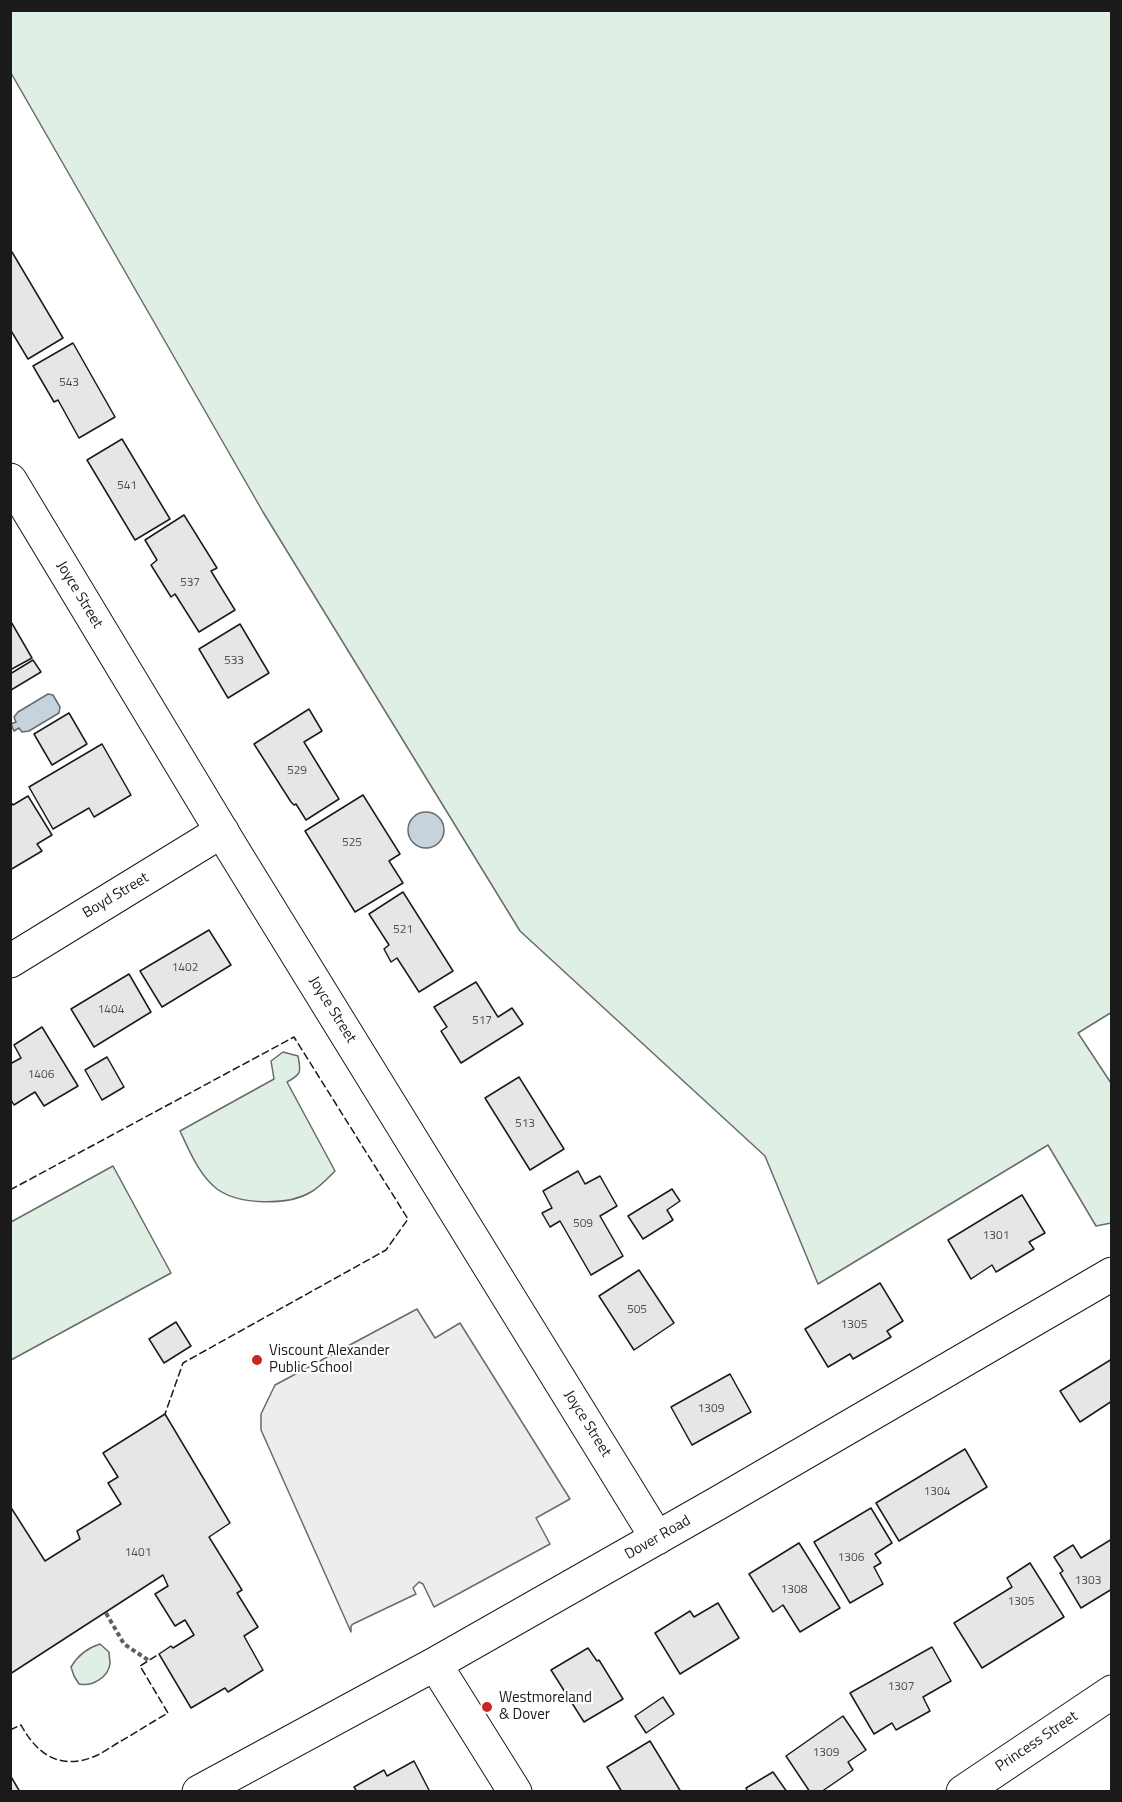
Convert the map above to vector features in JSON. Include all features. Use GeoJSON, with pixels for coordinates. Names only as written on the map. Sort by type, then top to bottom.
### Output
{"type":"FeatureCollection","features":[{"type":"Feature","properties":{"kind":"street","name":"Joyce Street"},"geometry":{"type":"LineString","coordinates":[[10,480],[222,831],[657,1538]]}},
{"type":"Feature","properties":{"kind":"street","name":"Boyd Street"},"geometry":{"type":"LineString","coordinates":[[10,961],[222,831]]}},
{"type":"Feature","properties":{"kind":"street","name":"Dover Road"},"geometry":{"type":"LineString","coordinates":[[198,1791],[435,1664],[1112,1274]]}},
{"type":"Feature","properties":{"kind":"street"},"geometry":{"type":"LineString","coordinates":[[435,1664],[514,1791]]}},
{"type":"Feature","properties":{"kind":"street","name":"Princess Street"},"geometry":{"type":"LineString","coordinates":[[963,1791],[1112,1692]]}},
{"type":"Feature","properties":{"kind":"path"},"geometry":{"type":"LineString","coordinates":[[106,1613],[124,1644],[148,1660]]}},
{"type":"Feature","properties":{"kind":"green space"},"geometry":{"type":"Polygon","coordinates":[[[10,11],[1111,11],[1112,1012],[1078,1033],[1111,1083],[1111,1223],[1096,1226],[1048,1145],[818,1284],[765,1156],[520,931],[263,512],[11,73],[10,11]]]}},
{"type":"Feature","properties":{"kind":"green space"},"geometry":{"type":"Polygon","coordinates":[[[283,1052],[298,1056],[299,1072],[287,1082],[335,1171],[314,1190],[290,1200],[250,1201],[226,1194],[205,1177],[195,1163],[180,1131],[274,1079],[271,1061],[283,1052]]]}},
{"type":"Feature","properties":{"kind":"green space"},"geometry":{"type":"Polygon","coordinates":[[[113,1166],[171,1273],[11,1360],[11,1222],[113,1166]]]}},
{"type":"Feature","properties":{"kind":"green space"},"geometry":{"type":"Polygon","coordinates":[[[100,1644],[109,1652],[110,1663],[107,1673],[99,1680],[89,1684],[79,1684],[71,1667],[83,1652],[100,1644]]]}},
{"type":"Feature","properties":{"kind":"shaded area"},"geometry":{"type":"Polygon","coordinates":[[[48,694],[53,695],[60,707],[59,713],[29,731],[22,732],[19,728],[14,731],[11,724],[16,722],[14,717],[18,712],[48,694]]]}},
{"type":"Feature","properties":{"kind":"shaded area"},"geometry":{"type":"Polygon","coordinates":[[[426,812],[438,818],[444,830],[438,842],[426,848],[414,842],[408,830],[414,818],[426,812]]]}},
{"type":"Feature","properties":{"kind":"shaded area"},"geometry":{"type":"Polygon","coordinates":[[[417,1309],[435,1338],[460,1323],[570,1499],[536,1518],[550,1544],[434,1607],[423,1584],[419,1582],[413,1588],[416,1594],[353,1624],[351,1632],[261,1430],[261,1414],[275,1385],[417,1309]]]}},
{"type":"Feature","properties":{"kind":"building"},"geometry":{"type":"Polygon","coordinates":[[[12,252],[63,338],[28,359],[10,329],[10,253],[12,252]]]}},
{"type":"Feature","properties":{"kind":"building"},"geometry":{"type":"Polygon","coordinates":[[[73,343],[115,417],[79,438],[58,400],[54,402],[33,366],[73,343]]]}},
{"type":"Feature","properties":{"kind":"building"},"geometry":{"type":"Polygon","coordinates":[[[122,439],[170,519],[135,540],[87,460],[122,439]]]}},
{"type":"Feature","properties":{"kind":"building"},"geometry":{"type":"Polygon","coordinates":[[[184,515],[217,568],[211,571],[235,610],[199,632],[175,594],[171,597],[151,565],[157,560],[145,540],[184,515]]]}},
{"type":"Feature","properties":{"kind":"building"},"geometry":{"type":"Polygon","coordinates":[[[10,620],[32,658],[10,670],[10,620]]]}},
{"type":"Feature","properties":{"kind":"building"},"geometry":{"type":"Polygon","coordinates":[[[240,624],[269,673],[228,698],[199,649],[240,624]]]}},
{"type":"Feature","properties":{"kind":"building"},"geometry":{"type":"Polygon","coordinates":[[[33,660],[41,672],[11,690],[10,674],[33,660]]]}},
{"type":"Feature","properties":{"kind":"building"},"geometry":{"type":"Polygon","coordinates":[[[309,709],[322,731],[304,742],[339,799],[306,820],[296,804],[291,802],[254,744],[309,709]]]}},
{"type":"Feature","properties":{"kind":"building"},"geometry":{"type":"Polygon","coordinates":[[[69,713],[87,744],[52,765],[34,734],[69,713]]]}},
{"type":"Feature","properties":{"kind":"building"},"geometry":{"type":"Polygon","coordinates":[[[102,744],[131,795],[94,817],[89,808],[53,829],[29,787],[102,744]]]}},
{"type":"Feature","properties":{"kind":"building"},"geometry":{"type":"Polygon","coordinates":[[[363,795],[400,854],[389,861],[403,883],[355,912],[305,831],[363,795]]]}},
{"type":"Feature","properties":{"kind":"building"},"geometry":{"type":"Polygon","coordinates":[[[28,796],[52,835],[37,844],[42,851],[10,870],[10,801],[13,805],[28,796]]]}},
{"type":"Feature","properties":{"kind":"building"},"geometry":{"type":"Polygon","coordinates":[[[403,892],[453,971],[419,992],[397,958],[391,962],[384,949],[389,945],[369,914],[403,892]]]}},
{"type":"Feature","properties":{"kind":"building"},"geometry":{"type":"Polygon","coordinates":[[[209,930],[231,965],[162,1007],[140,971],[209,930]]]}},
{"type":"Feature","properties":{"kind":"building"},"geometry":{"type":"Polygon","coordinates":[[[129,974],[151,1012],[94,1047],[71,1009],[129,974]]]}},
{"type":"Feature","properties":{"kind":"building"},"geometry":{"type":"Polygon","coordinates":[[[476,982],[498,1017],[512,1008],[523,1024],[461,1063],[441,1031],[447,1027],[434,1007],[476,982]]]}},
{"type":"Feature","properties":{"kind":"building"},"geometry":{"type":"Polygon","coordinates":[[[42,1027],[78,1086],[44,1106],[35,1092],[14,1105],[10,1098],[10,1064],[21,1058],[14,1045],[42,1027]]]}},
{"type":"Feature","properties":{"kind":"building"},"geometry":{"type":"Polygon","coordinates":[[[107,1057],[124,1087],[102,1100],[85,1070],[107,1057]]]}},
{"type":"Feature","properties":{"kind":"building"},"geometry":{"type":"Polygon","coordinates":[[[519,1077],[564,1149],[530,1170],[485,1098],[519,1077]]]}},
{"type":"Feature","properties":{"kind":"building"},"geometry":{"type":"Polygon","coordinates":[[[578,1171],[585,1184],[600,1176],[617,1206],[600,1216],[623,1256],[591,1275],[560,1221],[550,1227],[542,1213],[552,1208],[543,1191],[578,1171]]]}},
{"type":"Feature","properties":{"kind":"building"},"geometry":{"type":"Polygon","coordinates":[[[672,1189],[680,1201],[667,1210],[673,1220],[643,1239],[628,1216],[672,1189]]]}},
{"type":"Feature","properties":{"kind":"building"},"geometry":{"type":"Polygon","coordinates":[[[1022,1195],[1045,1233],[1029,1242],[1034,1249],[996,1272],[992,1265],[971,1279],[948,1240],[1022,1195]]]}},
{"type":"Feature","properties":{"kind":"building"},"geometry":{"type":"Polygon","coordinates":[[[639,1270],[674,1323],[634,1350],[599,1296],[639,1270]]]}},
{"type":"Feature","properties":{"kind":"building"},"geometry":{"type":"Polygon","coordinates":[[[880,1283],[903,1321],[887,1331],[891,1337],[853,1359],[850,1354],[828,1367],[805,1329],[880,1283]]]}},
{"type":"Feature","properties":{"kind":"building"},"geometry":{"type":"Polygon","coordinates":[[[176,1322],[191,1346],[164,1363],[149,1339],[176,1322]]]}},
{"type":"Feature","properties":{"kind":"building"},"geometry":{"type":"Polygon","coordinates":[[[1112,1359],[1112,1401],[1080,1422],[1060,1391],[1112,1359]]]}},
{"type":"Feature","properties":{"kind":"building"},"geometry":{"type":"Polygon","coordinates":[[[730,1374],[751,1412],[692,1445],[671,1407],[730,1374]]]}},
{"type":"Feature","properties":{"kind":"building"},"geometry":{"type":"Polygon","coordinates":[[[165,1414],[230,1523],[209,1537],[242,1590],[237,1593],[258,1627],[244,1636],[263,1670],[228,1692],[225,1688],[191,1708],[159,1654],[194,1635],[185,1620],[175,1626],[155,1594],[168,1586],[163,1575],[10,1674],[10,1506],[45,1561],[80,1539],[77,1531],[121,1504],[108,1483],[118,1477],[103,1453],[165,1414]]]}},
{"type":"Feature","properties":{"kind":"building"},"geometry":{"type":"Polygon","coordinates":[[[965,1449],[987,1487],[899,1541],[876,1503],[965,1449]]]}},
{"type":"Feature","properties":{"kind":"building"},"geometry":{"type":"Polygon","coordinates":[[[871,1508],[892,1543],[875,1554],[881,1563],[874,1567],[883,1584],[850,1603],[814,1542],[871,1508]]]}},
{"type":"Feature","properties":{"kind":"building"},"geometry":{"type":"Polygon","coordinates":[[[1112,1539],[1112,1589],[1081,1608],[1060,1573],[1063,1571],[1054,1557],[1073,1545],[1081,1558],[1112,1539]]]}},
{"type":"Feature","properties":{"kind":"building"},"geometry":{"type":"Polygon","coordinates":[[[799,1543],[840,1608],[800,1632],[783,1605],[773,1612],[749,1574],[799,1543]]]}},
{"type":"Feature","properties":{"kind":"building"},"geometry":{"type":"Polygon","coordinates":[[[1030,1563],[1064,1617],[982,1668],[954,1623],[1012,1587],[1007,1578],[1030,1563]]]}},
{"type":"Feature","properties":{"kind":"building"},"geometry":{"type":"Polygon","coordinates":[[[718,1603],[739,1638],[680,1674],[655,1633],[690,1611],[694,1617],[718,1603]]]}},
{"type":"Feature","properties":{"kind":"building"},"geometry":{"type":"Polygon","coordinates":[[[932,1647],[951,1681],[923,1697],[930,1711],[896,1730],[892,1723],[874,1734],[850,1693],[932,1647]]]}},
{"type":"Feature","properties":{"kind":"building"},"geometry":{"type":"Polygon","coordinates":[[[588,1648],[597,1661],[599,1660],[623,1699],[584,1722],[551,1670],[588,1648]]]}},
{"type":"Feature","properties":{"kind":"building"},"geometry":{"type":"Polygon","coordinates":[[[663,1697],[674,1714],[646,1733],[635,1716],[663,1697]]]}},
{"type":"Feature","properties":{"kind":"building"},"geometry":{"type":"Polygon","coordinates":[[[843,1716],[866,1750],[848,1762],[853,1770],[821,1792],[810,1792],[786,1756],[843,1716]]]}},
{"type":"Feature","properties":{"kind":"building"},"geometry":{"type":"Polygon","coordinates":[[[650,1741],[681,1792],[622,1792],[607,1767],[650,1741]]]}},
{"type":"Feature","properties":{"kind":"building"},"geometry":{"type":"Polygon","coordinates":[[[414,1761],[430,1792],[357,1792],[354,1787],[384,1770],[387,1776],[414,1761]]]}},
{"type":"Feature","properties":{"kind":"building"},"geometry":{"type":"Polygon","coordinates":[[[773,1772],[787,1792],[748,1792],[746,1788],[773,1772]]]}},
{"type":"Feature","properties":{"kind":"building"},"geometry":{"type":"Polygon","coordinates":[[[10,1775],[20,1792],[10,1792],[10,1775]]]}},
{"type":"Feature","properties":{"kind":"fence"},"geometry":{"type":"LineString","coordinates":[[10,1190],[294,1037],[408,1219],[386,1250],[183,1363],[165,1414]]}},
{"type":"Feature","properties":{"kind":"fence"},"geometry":{"type":"LineString","coordinates":[[10,1730],[21,1725],[34,1744],[50,1757],[59,1760],[81,1761],[100,1754],[168,1713],[140,1666],[159,1654]]}},
{"type":"Feature","properties":{"kind":"place","name":"Viscount Alexander Public School"},"geometry":{"type":"Point","coordinates":[257,1360]}},
{"type":"Feature","properties":{"kind":"place","name":"Westmoreland & Dover"},"geometry":{"type":"Point","coordinates":[487,1707]}}]}
